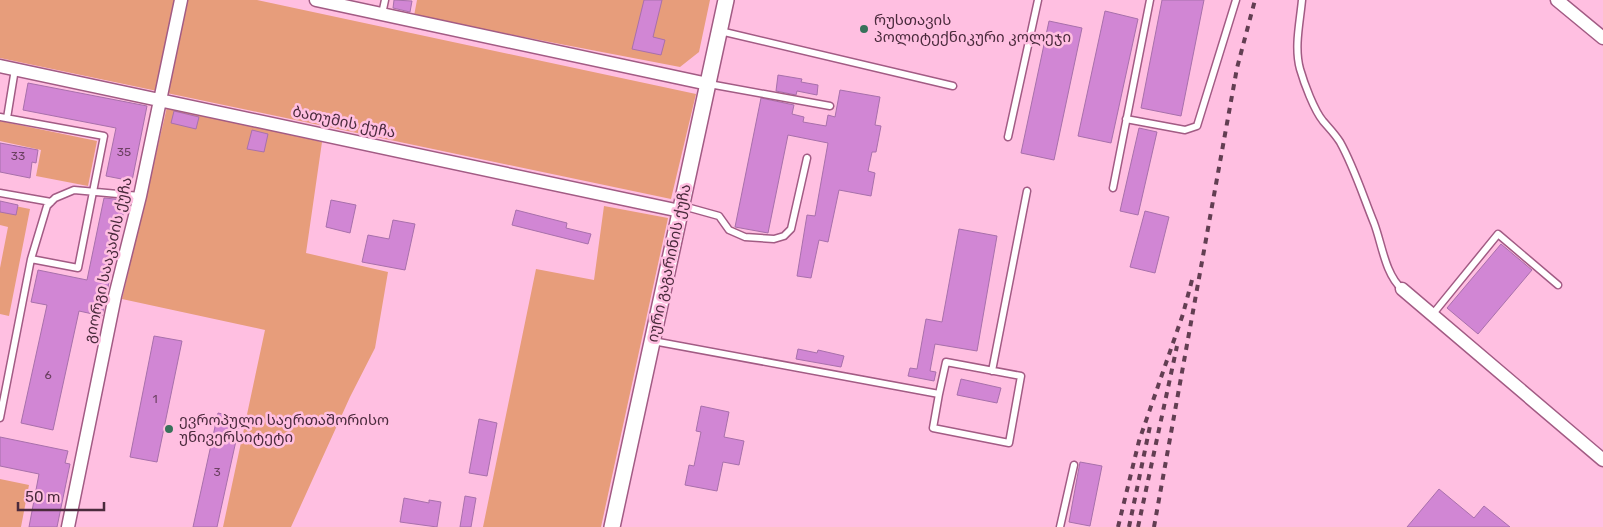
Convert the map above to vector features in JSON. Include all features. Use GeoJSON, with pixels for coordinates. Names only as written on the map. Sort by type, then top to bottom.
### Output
{"type":"FeatureCollection","features":[{"type":"Feature","properties":{"kind":"street","name":"გიორგი სააკაძის ქუჩა"},"geometry":{"type":"LineString","coordinates":[[68,527],[115,296],[140,196],[181,0]]}},
{"type":"Feature","properties":{"kind":"street"},"geometry":{"type":"LineString","coordinates":[[316,0],[708,84]]}},
{"type":"Feature","properties":{"kind":"street","name":"იური გაგარინის ქუჩა"},"geometry":{"type":"LineString","coordinates":[[612,527],[726,0]]}},
{"type":"Feature","properties":{"kind":"street"},"geometry":{"type":"LineString","coordinates":[[1557,0],[1603,38]]}},
{"type":"Feature","properties":{"kind":"street","name":"ბათუმის ქუჩა"},"geometry":{"type":"LineString","coordinates":[[0,66],[681,208]]}},
{"type":"Feature","properties":{"kind":"street"},"geometry":{"type":"LineString","coordinates":[[1402,289],[1603,460]]}},
{"type":"Feature","properties":{"kind":"lane"},"geometry":{"type":"LineString","coordinates":[[382,14],[385,0]]}},
{"type":"Feature","properties":{"kind":"lane"},"geometry":{"type":"LineString","coordinates":[[1008,137],[1038,0]]}},
{"type":"Feature","properties":{"kind":"lane"},"geometry":{"type":"LineString","coordinates":[[1113,188],[1150,0]]}},
{"type":"Feature","properties":{"kind":"lane"},"geometry":{"type":"LineString","coordinates":[[1126,119],[1185,130],[1197,126],[1236,0]]}},
{"type":"Feature","properties":{"kind":"lane"},"geometry":{"type":"LineString","coordinates":[[1302,0],[1298,48],[1299,67],[1322,121],[1340,141],[1376,230],[1391,274],[1395,282],[1402,289]]}},
{"type":"Feature","properties":{"kind":"lane"},"geometry":{"type":"LineString","coordinates":[[719,31],[953,86]]}},
{"type":"Feature","properties":{"kind":"lane"},"geometry":{"type":"LineString","coordinates":[[15,69],[4,117],[104,136],[78,268],[31,259]]}},
{"type":"Feature","properties":{"kind":"lane"},"geometry":{"type":"LineString","coordinates":[[708,84],[830,106]]}},
{"type":"Feature","properties":{"kind":"lane"},"geometry":{"type":"LineString","coordinates":[[681,208],[719,216],[729,230],[745,237],[774,239],[784,236],[791,229],[807,158]]}},
{"type":"Feature","properties":{"kind":"lane"},"geometry":{"type":"LineString","coordinates":[[0,418],[31,259],[47,206],[55,198],[74,190],[140,196]]}},
{"type":"Feature","properties":{"kind":"lane"},"geometry":{"type":"LineString","coordinates":[[992,371],[1027,191]]}},
{"type":"Feature","properties":{"kind":"lane"},"geometry":{"type":"LineString","coordinates":[[0,193],[51,202]]}},
{"type":"Feature","properties":{"kind":"lane"},"geometry":{"type":"LineString","coordinates":[[1432,314],[1498,234],[1558,285]]}},
{"type":"Feature","properties":{"kind":"lane"},"geometry":{"type":"LineString","coordinates":[[652,341],[939,394]]}},
{"type":"Feature","properties":{"kind":"lane"},"geometry":{"type":"LineString","coordinates":[[946,362],[1022,376],[1009,443],[933,428],[939,394],[946,362]]}},
{"type":"Feature","properties":{"kind":"lane"},"geometry":{"type":"LineString","coordinates":[[1060,527],[1074,465]]}},
{"type":"Feature","properties":{"kind":"shaded area"},"geometry":{"type":"Polygon","coordinates":[[[0,0],[257,0],[696,94],[671,199],[0,58],[0,0]]]}},
{"type":"Feature","properties":{"kind":"shaded area"},"geometry":{"type":"Polygon","coordinates":[[[417,0],[710,0],[699,52],[680,67],[414,16],[417,0]]]}},
{"type":"Feature","properties":{"kind":"shaded area"},"geometry":{"type":"Polygon","coordinates":[[[167,107],[322,142],[306,253],[388,272],[375,348],[350,397],[291,527],[223,527],[265,330],[122,299],[167,107]]]}},
{"type":"Feature","properties":{"kind":"shaded area"},"geometry":{"type":"Polygon","coordinates":[[[0,121],[97,141],[88,186],[36,176],[41,150],[0,141],[0,121]]]}},
{"type":"Feature","properties":{"kind":"shaded area"},"geometry":{"type":"Polygon","coordinates":[[[0,203],[30,209],[9,316],[0,314],[0,268],[8,227],[0,225],[0,203]]]}},
{"type":"Feature","properties":{"kind":"shaded area"},"geometry":{"type":"Polygon","coordinates":[[[604,206],[668,218],[601,527],[483,527],[536,269],[594,280],[604,206]]]}},
{"type":"Feature","properties":{"kind":"shaded area"},"geometry":{"type":"Polygon","coordinates":[[[0,479],[29,485],[21,527],[0,527],[0,479]]]}},
{"type":"Feature","properties":{"kind":"building"},"geometry":{"type":"Polygon","coordinates":[[[394,0],[412,1],[410,12],[393,8],[394,0]]]}},
{"type":"Feature","properties":{"kind":"building"},"geometry":{"type":"Polygon","coordinates":[[[644,0],[662,0],[653,37],[665,40],[661,55],[632,49],[644,0]]]}},
{"type":"Feature","properties":{"kind":"building"},"geometry":{"type":"Polygon","coordinates":[[[1162,0],[1204,0],[1181,116],[1141,108],[1162,0]]]}},
{"type":"Feature","properties":{"kind":"building"},"geometry":{"type":"Polygon","coordinates":[[[1105,11],[1138,19],[1111,143],[1078,136],[1105,11]]]}},
{"type":"Feature","properties":{"kind":"building"},"geometry":{"type":"Polygon","coordinates":[[[1049,21],[1082,28],[1054,160],[1021,153],[1049,21]]]}},
{"type":"Feature","properties":{"kind":"building"},"geometry":{"type":"Polygon","coordinates":[[[778,75],[802,79],[801,82],[818,85],[817,95],[797,91],[796,95],[776,91],[778,75]]]}},
{"type":"Feature","properties":{"kind":"building"},"geometry":{"type":"Polygon","coordinates":[[[28,83],[147,106],[132,181],[106,176],[116,128],[23,110],[28,83]]]}},
{"type":"Feature","properties":{"kind":"building"},"geometry":{"type":"Polygon","coordinates":[[[840,90],[880,97],[875,125],[881,126],[876,152],[872,152],[868,171],[875,173],[871,196],[839,190],[828,242],[819,240],[811,278],[797,276],[807,215],[815,216],[828,143],[788,135],[768,233],[735,227],[761,98],[794,105],[792,114],[804,117],[803,122],[826,126],[828,115],[835,117],[840,90]]]}},
{"type":"Feature","properties":{"kind":"building"},"geometry":{"type":"Polygon","coordinates":[[[174,111],[199,117],[196,129],[171,123],[174,111]]]}},
{"type":"Feature","properties":{"kind":"building"},"geometry":{"type":"Polygon","coordinates":[[[1139,128],[1157,132],[1138,215],[1120,211],[1139,128]]]}},
{"type":"Feature","properties":{"kind":"building"},"geometry":{"type":"Polygon","coordinates":[[[252,130],[268,134],[264,152],[247,149],[252,130]]]}},
{"type":"Feature","properties":{"kind":"building"},"geometry":{"type":"Polygon","coordinates":[[[0,143],[38,150],[36,163],[32,162],[30,178],[0,172],[0,143]]]}},
{"type":"Feature","properties":{"kind":"building"},"geometry":{"type":"Polygon","coordinates":[[[104,198],[126,200],[102,316],[79,311],[53,430],[21,423],[47,305],[31,302],[38,270],[87,280],[104,198]]]}},
{"type":"Feature","properties":{"kind":"building"},"geometry":{"type":"Polygon","coordinates":[[[331,200],[356,205],[350,233],[326,227],[331,200]]]}},
{"type":"Feature","properties":{"kind":"building"},"geometry":{"type":"Polygon","coordinates":[[[0,201],[18,205],[16,215],[0,212],[0,201]]]}},
{"type":"Feature","properties":{"kind":"building"},"geometry":{"type":"Polygon","coordinates":[[[516,210],[567,223],[566,228],[591,234],[588,244],[512,225],[516,210]]]}},
{"type":"Feature","properties":{"kind":"building"},"geometry":{"type":"Polygon","coordinates":[[[1145,211],[1169,217],[1155,273],[1130,267],[1145,211]]]}},
{"type":"Feature","properties":{"kind":"building"},"geometry":{"type":"Polygon","coordinates":[[[393,220],[415,224],[405,270],[362,262],[368,235],[389,239],[393,220]]]}},
{"type":"Feature","properties":{"kind":"building"},"geometry":{"type":"Polygon","coordinates":[[[959,229],[997,236],[977,351],[935,344],[930,371],[936,372],[934,381],[908,376],[910,368],[917,369],[926,319],[942,322],[959,229]]]}},
{"type":"Feature","properties":{"kind":"building"},"geometry":{"type":"Polygon","coordinates":[[[1501,244],[1532,270],[1478,334],[1447,308],[1501,244]]]}},
{"type":"Feature","properties":{"kind":"building"},"geometry":{"type":"Polygon","coordinates":[[[154,336],[182,341],[157,462],[130,457],[154,336]]]}},
{"type":"Feature","properties":{"kind":"building"},"geometry":{"type":"Polygon","coordinates":[[[798,349],[817,353],[818,350],[844,356],[841,367],[796,359],[798,349]]]}},
{"type":"Feature","properties":{"kind":"building"},"geometry":{"type":"Polygon","coordinates":[[[961,379],[1001,388],[997,403],[957,395],[961,379]]]}},
{"type":"Feature","properties":{"kind":"building"},"geometry":{"type":"Polygon","coordinates":[[[701,406],[729,412],[724,437],[744,441],[739,465],[723,462],[717,491],[685,485],[689,465],[694,466],[701,432],[696,431],[701,406]]]}},
{"type":"Feature","properties":{"kind":"building"},"geometry":{"type":"Polygon","coordinates":[[[218,413],[241,418],[217,527],[193,527],[218,413]]]}},
{"type":"Feature","properties":{"kind":"building"},"geometry":{"type":"Polygon","coordinates":[[[479,419],[497,423],[487,476],[469,473],[479,419]]]}},
{"type":"Feature","properties":{"kind":"building"},"geometry":{"type":"Polygon","coordinates":[[[0,437],[68,451],[65,463],[70,464],[57,527],[29,527],[39,474],[0,466],[0,437]]]}},
{"type":"Feature","properties":{"kind":"building"},"geometry":{"type":"Polygon","coordinates":[[[1080,462],[1102,466],[1090,526],[1069,522],[1080,462]]]}},
{"type":"Feature","properties":{"kind":"building"},"geometry":{"type":"Polygon","coordinates":[[[1439,489],[1474,518],[1484,506],[1510,527],[1407,527],[1439,489]]]}},
{"type":"Feature","properties":{"kind":"building"},"geometry":{"type":"Polygon","coordinates":[[[465,496],[476,498],[471,527],[460,527],[465,496]]]}},
{"type":"Feature","properties":{"kind":"building"},"geometry":{"type":"Polygon","coordinates":[[[404,498],[429,503],[429,500],[441,502],[437,527],[400,522],[404,498]]]}},
{"type":"Feature","properties":{"kind":"railway"},"geometry":{"type":"LineString","coordinates":[[1154,527],[1237,68],[1255,0]]}},
{"type":"Feature","properties":{"kind":"railway"},"geometry":{"type":"LineString","coordinates":[[1118,527],[1139,441],[1183,314],[1192,280]]}},
{"type":"Feature","properties":{"kind":"railway"},"geometry":{"type":"LineString","coordinates":[[1138,527],[1177,346]]}},
{"type":"Feature","properties":{"kind":"railway"},"geometry":{"type":"LineString","coordinates":[[1129,527],[1150,426]]}},
{"type":"Feature","properties":{"kind":"place","name":"რუსთავის პოლიტექნიკური კოლეჯი"},"geometry":{"type":"Point","coordinates":[864,29]}},
{"type":"Feature","properties":{"kind":"place","name":"ევროპული საერთაშორისო უნივერსიტეტი"},"geometry":{"type":"Point","coordinates":[169,429]}}]}
